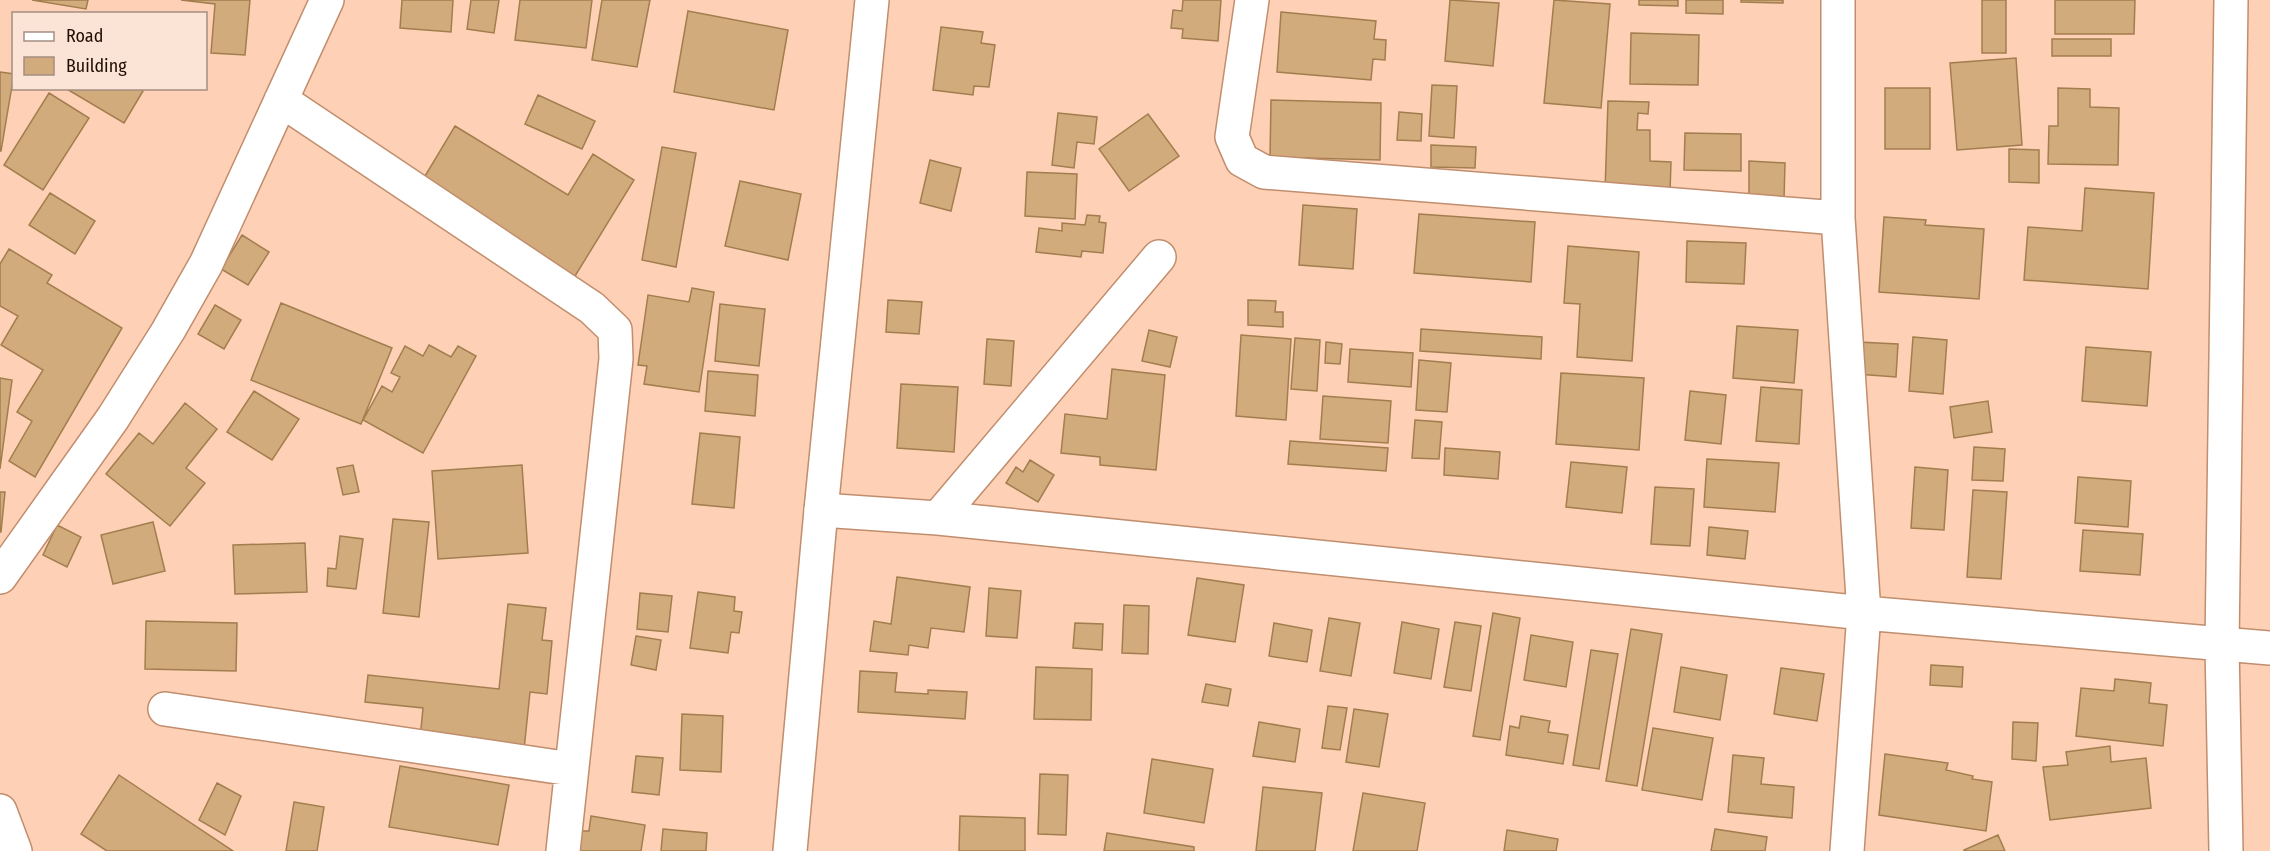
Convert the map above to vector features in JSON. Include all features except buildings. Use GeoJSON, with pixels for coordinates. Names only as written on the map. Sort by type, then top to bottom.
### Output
{"type":"FeatureCollection","features":[{"type":"Feature","properties":{"kind":"street"},"geometry":{"type":"LineString","coordinates":[[0,577],[113,418],[168,331],[206,264],[327,0]]}},
{"type":"Feature","properties":{"kind":"street"},"geometry":{"type":"LineString","coordinates":[[790,851],[821,510],[872,0]]}},
{"type":"Feature","properties":{"kind":"street"},"geometry":{"type":"LineString","coordinates":[[1252,0],[1232,137],[1242,160],[1264,172],[1838,218]]}},
{"type":"Feature","properties":{"kind":"street"},"geometry":{"type":"LineString","coordinates":[[1838,0],[1838,218],[1864,613],[1847,851]]}},
{"type":"Feature","properties":{"kind":"street"},"geometry":{"type":"LineString","coordinates":[[2226,851],[2222,645],[2231,0]]}},
{"type":"Feature","properties":{"kind":"street"},"geometry":{"type":"LineString","coordinates":[[281,100],[592,308],[615,330],[616,359],[563,851]]}},
{"type":"Feature","properties":{"kind":"street"},"geometry":{"type":"LineString","coordinates":[[938,518],[1159,257]]}},
{"type":"Feature","properties":{"kind":"street"},"geometry":{"type":"LineString","coordinates":[[821,510],[938,518],[1864,613],[2270,648]]}},
{"type":"Feature","properties":{"kind":"street"},"geometry":{"type":"LineString","coordinates":[[165,710],[571,769]]}},
{"type":"Feature","properties":{"kind":"street"},"geometry":{"type":"LineString","coordinates":[[0,811],[15,851]]}}]}
